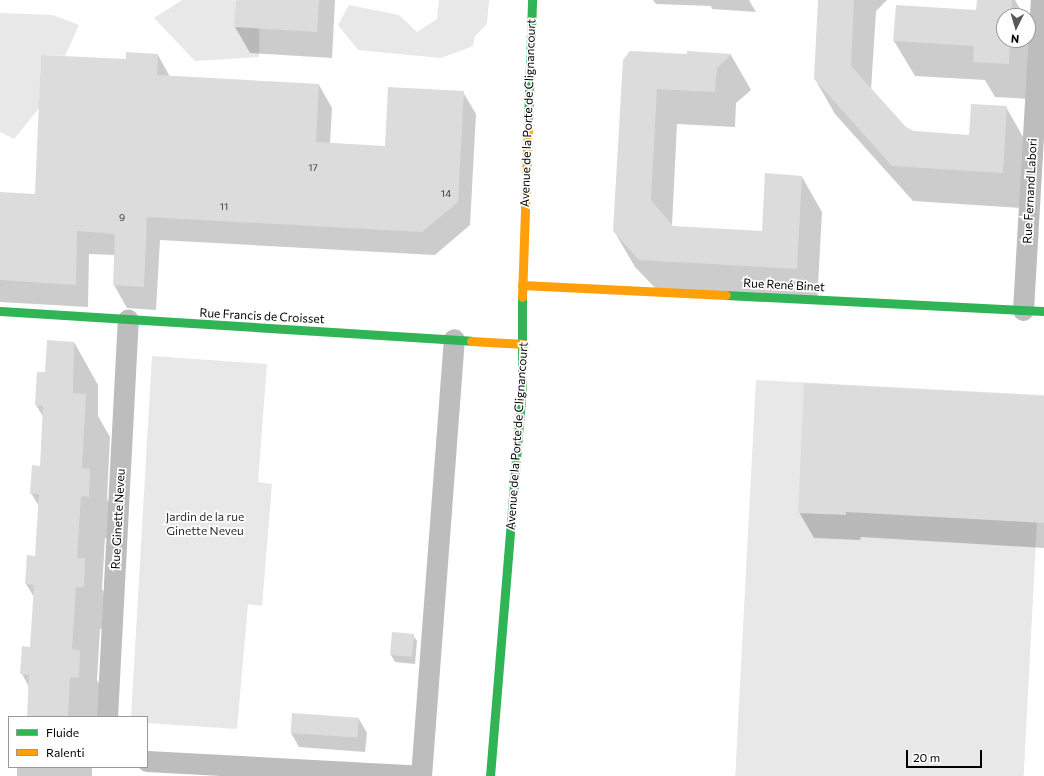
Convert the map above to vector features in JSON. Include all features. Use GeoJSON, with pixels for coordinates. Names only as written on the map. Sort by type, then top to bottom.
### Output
{"type":"FeatureCollection","features":[{"type":"Feature","properties":{"kind":"street","name":"Avenue de la Porte de Clignancourt"},"geometry":{"type":"LineString","coordinates":[[490,776],[522,385],[524,344],[522,285],[532,0]]}},
{"type":"Feature","properties":{"kind":"street","name":"Rue Fernand Labori"},"geometry":{"type":"LineString","coordinates":[[1023,310],[1041,0]]}},
{"type":"Feature","properties":{"kind":"street","name":"Rue René Binet"},"geometry":{"type":"LineString","coordinates":[[522,285],[1044,311]]}},
{"type":"Feature","properties":{"kind":"street","name":"Rue Francis de Croisset"},"geometry":{"type":"LineString","coordinates":[[0,312],[524,344]]}},
{"type":"Feature","properties":{"kind":"street","name":"Rue Ginette Neveu"},"geometry":{"type":"LineString","coordinates":[[107,716],[128,320]]}},
{"type":"Feature","properties":{"kind":"street"},"geometry":{"type":"LineString","coordinates":[[148,761],[421,776],[454,339]]}},
{"type":"Feature","properties":{"kind":"green space"},"geometry":{"type":"Polygon","coordinates":[[[182,0],[232,0],[260,4],[259,57],[195,61],[154,18],[182,0]]]}},
{"type":"Feature","properties":{"kind":"green space"},"geometry":{"type":"Polygon","coordinates":[[[439,0],[489,0],[487,24],[475,36],[473,46],[441,58],[358,50],[338,25],[349,5],[399,15],[417,32],[437,19],[439,0]]]}},
{"type":"Feature","properties":{"kind":"green space"},"geometry":{"type":"Polygon","coordinates":[[[0,13],[53,15],[79,25],[65,56],[41,55],[39,108],[14,139],[0,132],[0,13]]]}},
{"type":"Feature","properties":{"kind":"green space","name":"Jardin de la rue Ginette Neveu"},"geometry":{"type":"Polygon","coordinates":[[[152,356],[267,364],[258,482],[272,484],[262,606],[248,604],[237,729],[148,723],[148,716],[131,716],[152,356]]]}},
{"type":"Feature","properties":{"kind":"green space"},"geometry":{"type":"Polygon","coordinates":[[[756,380],[1044,395],[1024,776],[735,776],[756,380]]]}},
{"type":"Feature","properties":{"kind":"building"},"geometry":{"type":"Polygon","coordinates":[[[236,0],[319,0],[317,32],[234,27],[236,0]]]}},
{"type":"Feature","properties":{"kind":"building"},"geometry":{"type":"Polygon","coordinates":[[[818,0],[854,0],[851,66],[906,127],[914,131],[969,135],[971,104],[1007,106],[1003,173],[892,166],[814,79],[818,0]]]}},
{"type":"Feature","properties":{"kind":"building"},"geometry":{"type":"Polygon","coordinates":[[[977,0],[1012,0],[1012,8],[996,8],[996,48],[1010,48],[1009,64],[973,62],[974,46],[893,41],[896,5],[976,10],[977,0]]]}},
{"type":"Feature","properties":{"kind":"building"},"geometry":{"type":"Polygon","coordinates":[[[630,51],[687,54],[687,51],[732,54],[717,68],[715,92],[657,89],[651,200],[673,226],[762,231],[765,173],[802,176],[797,269],[639,260],[613,231],[623,60],[630,51]]]}},
{"type":"Feature","properties":{"kind":"building"},"geometry":{"type":"Polygon","coordinates":[[[126,52],[158,54],[157,75],[319,84],[316,142],[385,146],[388,87],[464,91],[458,202],[422,232],[147,217],[144,287],[113,285],[115,234],[77,231],[76,285],[0,280],[0,192],[35,194],[41,55],[126,59],[126,52]]]}},
{"type":"Feature","properties":{"kind":"building"},"geometry":{"type":"Polygon","coordinates":[[[47,340],[74,342],[73,393],[86,394],[82,468],[90,469],[89,497],[81,496],[77,558],[85,558],[84,587],[76,587],[72,649],[80,650],[79,678],[70,677],[68,716],[27,716],[29,675],[20,674],[22,646],[30,647],[34,585],[25,584],[27,555],[35,556],[39,494],[30,494],[32,465],[40,466],[43,406],[35,405],[37,372],[45,372],[47,340]]]}},
{"type":"Feature","properties":{"kind":"building"},"geometry":{"type":"Polygon","coordinates":[[[804,383],[1044,396],[1044,523],[846,512],[846,515],[798,513],[804,383]]]}},
{"type":"Feature","properties":{"kind":"building"},"geometry":{"type":"Polygon","coordinates":[[[392,632],[414,634],[412,657],[390,655],[392,632]]]}},
{"type":"Feature","properties":{"kind":"building"},"geometry":{"type":"Polygon","coordinates":[[[292,713],[359,718],[357,738],[291,733],[292,713]]]}},
{"type":"Feature","properties":{"kind":"traffic: fast"},"geometry":{"type":"LineString","coordinates":[[528,123],[532,0]]}},
{"type":"Feature","properties":{"kind":"traffic: fast"},"geometry":{"type":"LineString","coordinates":[[726,295],[1044,311]]}},
{"type":"Feature","properties":{"kind":"traffic: fast"},"geometry":{"type":"LineString","coordinates":[[490,776],[522,385],[522,297]]}},
{"type":"Feature","properties":{"kind":"traffic: fast"},"geometry":{"type":"LineString","coordinates":[[0,311],[471,341]]}},
{"type":"Feature","properties":{"kind":"traffic: slow"},"geometry":{"type":"LineString","coordinates":[[522,297],[528,123]]}},
{"type":"Feature","properties":{"kind":"traffic: slow"},"geometry":{"type":"LineString","coordinates":[[522,285],[726,295]]}},
{"type":"Feature","properties":{"kind":"traffic: slow"},"geometry":{"type":"LineString","coordinates":[[471,341],[524,344]]}}]}
